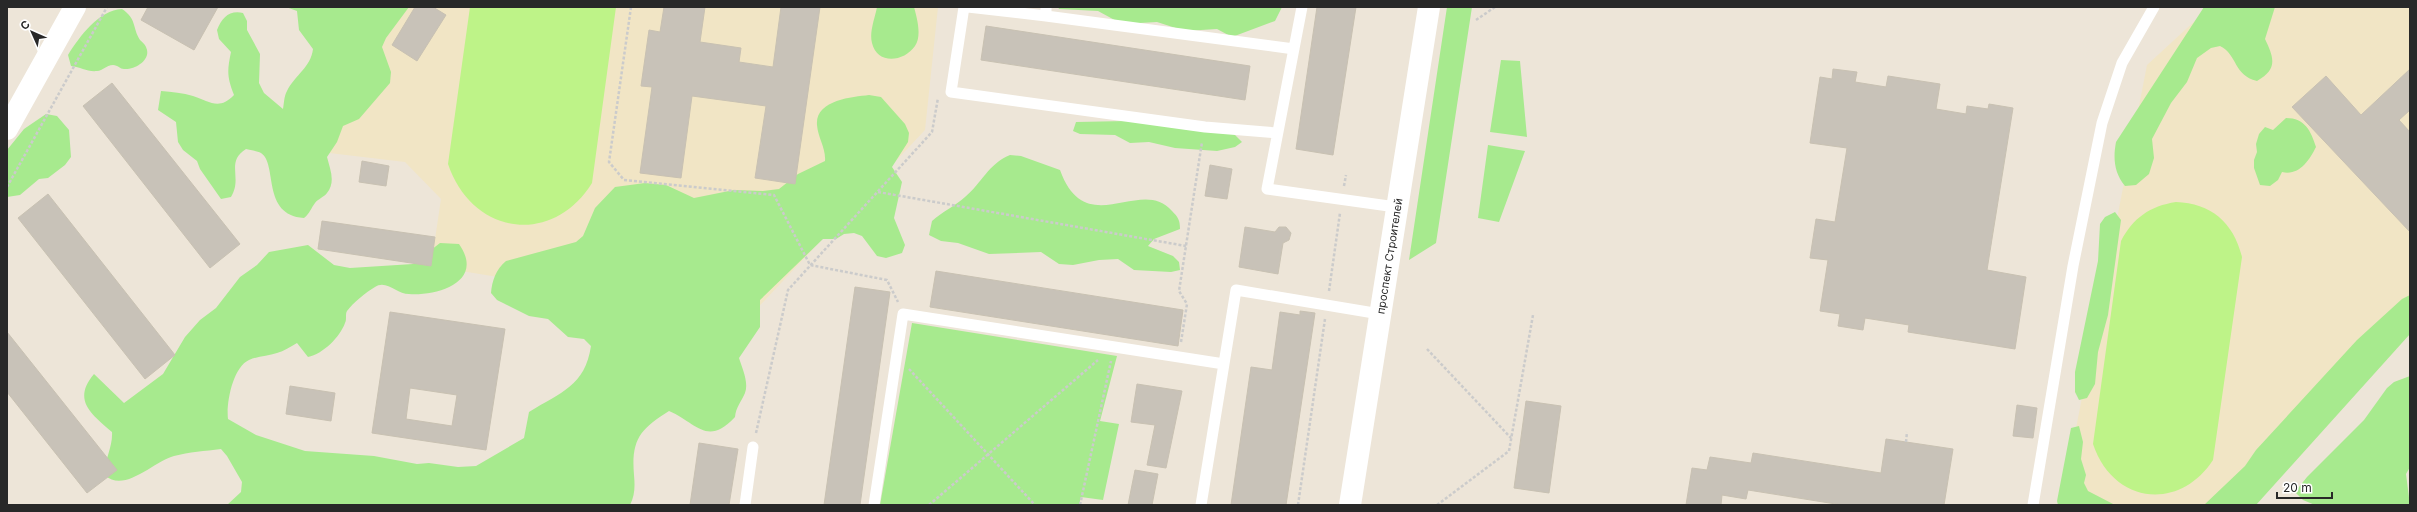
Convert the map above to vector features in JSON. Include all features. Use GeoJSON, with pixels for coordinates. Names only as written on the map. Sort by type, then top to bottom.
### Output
{"type":"FeatureCollection","features":[{"type":"Feature","properties":{"kind":"street"},"geometry":{"type":"LineString","coordinates":[[7,129],[74,7]]}},
{"type":"Feature","properties":{"kind":"street","name":"проспект Строителей"},"geometry":{"type":"LineString","coordinates":[[1350,505],[1396,207],[1429,7]]}},
{"type":"Feature","properties":{"kind":"lane"},"geometry":{"type":"LineString","coordinates":[[964,7],[951,92],[1205,127],[1277,133]]}},
{"type":"Feature","properties":{"kind":"lane"},"geometry":{"type":"LineString","coordinates":[[968,7],[1046,11],[1294,49]]}},
{"type":"Feature","properties":{"kind":"lane"},"geometry":{"type":"LineString","coordinates":[[1302,7],[1267,189],[1396,207]]}},
{"type":"Feature","properties":{"kind":"lane"},"geometry":{"type":"LineString","coordinates":[[2033,505],[2073,266],[2102,123],[2122,63],[2154,7]]}},
{"type":"Feature","properties":{"kind":"lane"},"geometry":{"type":"LineString","coordinates":[[1201,505],[1236,290],[1380,314]]}},
{"type":"Feature","properties":{"kind":"lane"},"geometry":{"type":"LineString","coordinates":[[874,505],[903,314],[1224,364]]}},
{"type":"Feature","properties":{"kind":"lane"},"geometry":{"type":"LineString","coordinates":[[745,505],[753,447]]}},
{"type":"Feature","properties":{"kind":"path"},"geometry":{"type":"LineString","coordinates":[[7,187],[107,7]]}},
{"type":"Feature","properties":{"kind":"path"},"geometry":{"type":"LineString","coordinates":[[631,7],[609,162],[624,180],[774,195],[810,265]]}},
{"type":"Feature","properties":{"kind":"path"},"geometry":{"type":"LineString","coordinates":[[1476,20],[1495,7]]}},
{"type":"Feature","properties":{"kind":"path"},"geometry":{"type":"LineString","coordinates":[[753,447],[788,290],[932,132],[939,92],[951,92]]}},
{"type":"Feature","properties":{"kind":"path"},"geometry":{"type":"LineString","coordinates":[[1179,357],[1187,304],[1179,291],[1205,127]]}},
{"type":"Feature","properties":{"kind":"path"},"geometry":{"type":"LineString","coordinates":[[1298,505],[1346,175]]}},
{"type":"Feature","properties":{"kind":"path"},"geometry":{"type":"LineString","coordinates":[[878,192],[1186,246]]}},
{"type":"Feature","properties":{"kind":"path"},"geometry":{"type":"LineString","coordinates":[[810,265],[887,280],[903,314]]}},
{"type":"Feature","properties":{"kind":"path"},"geometry":{"type":"LineString","coordinates":[[1437,505],[1509,451],[1533,315]]}},
{"type":"Feature","properties":{"kind":"path"},"geometry":{"type":"LineString","coordinates":[[929,505],[1114,346]]}},
{"type":"Feature","properties":{"kind":"path"},"geometry":{"type":"LineString","coordinates":[[1080,505],[1114,346]]}},
{"type":"Feature","properties":{"kind":"path"},"geometry":{"type":"LineString","coordinates":[[1427,349],[1511,439]]}},
{"type":"Feature","properties":{"kind":"path"},"geometry":{"type":"LineString","coordinates":[[897,355],[1035,505]]}},
{"type":"Feature","properties":{"kind":"path"},"geometry":{"type":"LineString","coordinates":[[1906,442],[1907,432]]}},
{"type":"Feature","properties":{"kind":"shaded area"},"geometry":{"type":"Polygon","coordinates":[[[346,7],[938,7],[925,130],[748,318],[431,266],[441,199],[405,162],[321,152],[346,7]]]}},
{"type":"Feature","properties":{"kind":"shaded area"},"geometry":{"type":"Polygon","coordinates":[[[2210,7],[2410,7],[2410,321],[2237,505],[2061,505],[2147,65],[2210,7]]]}},
{"type":"Feature","properties":{"kind":"green space"},"geometry":{"type":"Polygon","coordinates":[[[286,7],[409,7],[386,38],[382,47],[391,72],[390,83],[359,119],[343,126],[337,142],[327,157],[332,175],[330,189],[315,203],[304,218],[291,215],[282,208],[276,199],[266,159],[261,153],[246,149],[236,159],[235,183],[231,197],[221,199],[200,169],[197,161],[183,150],[178,142],[176,122],[158,110],[161,91],[185,94],[219,104],[229,100],[234,95],[228,74],[231,52],[219,39],[217,30],[221,22],[227,16],[238,12],[243,13],[247,21],[247,30],[260,54],[259,83],[264,93],[283,109],[290,85],[306,66],[312,55],[313,49],[299,30],[297,11],[286,7]]]}},
{"type":"Feature","properties":{"kind":"green space"},"geometry":{"type":"Polygon","coordinates":[[[470,7],[616,7],[592,183],[575,203],[556,217],[535,224],[514,224],[494,218],[475,206],[459,188],[448,164],[470,7]]]}},
{"type":"Feature","properties":{"kind":"green space"},"geometry":{"type":"Polygon","coordinates":[[[877,7],[914,7],[919,32],[917,42],[910,51],[898,58],[891,59],[879,55],[872,43],[871,34],[877,7]]]}},
{"type":"Feature","properties":{"kind":"green space"},"geometry":{"type":"Polygon","coordinates":[[[1058,7],[1282,7],[1275,21],[1232,37],[1217,29],[1185,31],[1157,22],[1122,24],[1098,11],[1059,9],[1058,7]]]}},
{"type":"Feature","properties":{"kind":"green space"},"geometry":{"type":"Polygon","coordinates":[[[1447,7],[1472,7],[1436,243],[1409,260],[1447,7]]]}},
{"type":"Feature","properties":{"kind":"green space"},"geometry":{"type":"Polygon","coordinates":[[[2204,7],[2275,7],[2265,39],[2272,57],[2271,67],[2264,77],[2257,81],[2249,78],[2239,70],[2230,54],[2220,46],[2211,48],[2197,58],[2187,82],[2171,103],[2152,139],[2154,158],[2149,174],[2136,185],[2125,186],[2121,181],[2115,165],[2116,142],[2204,7]]]}},
{"type":"Feature","properties":{"kind":"green space"},"geometry":{"type":"Polygon","coordinates":[[[122,9],[130,16],[140,40],[146,46],[147,56],[142,63],[129,69],[123,69],[113,65],[99,71],[71,66],[68,55],[84,32],[106,14],[114,10],[122,9]]]}},
{"type":"Feature","properties":{"kind":"green space"},"geometry":{"type":"Polygon","coordinates":[[[1501,60],[1520,61],[1527,137],[1490,132],[1501,60]]]}},
{"type":"Feature","properties":{"kind":"green space"},"geometry":{"type":"Polygon","coordinates":[[[869,95],[881,97],[905,124],[909,133],[908,142],[892,167],[902,182],[894,218],[905,245],[902,253],[886,258],[877,256],[862,236],[854,233],[844,234],[836,239],[823,239],[760,300],[760,327],[739,358],[745,375],[746,389],[735,417],[725,426],[717,430],[709,431],[702,430],[669,411],[659,417],[644,430],[636,444],[633,463],[634,490],[630,505],[227,505],[241,492],[242,482],[227,456],[221,449],[174,456],[130,479],[121,481],[113,480],[105,475],[112,432],[91,413],[84,399],[88,383],[94,374],[124,403],[163,374],[185,337],[200,320],[216,308],[240,277],[257,265],[269,252],[308,245],[334,265],[350,268],[413,264],[440,243],[459,244],[466,257],[466,268],[463,277],[455,284],[445,289],[433,292],[409,294],[383,285],[375,287],[360,298],[347,311],[343,328],[335,339],[325,349],[314,355],[308,357],[297,343],[280,352],[249,360],[243,364],[239,370],[232,386],[228,404],[228,419],[256,435],[305,451],[374,456],[417,464],[429,463],[458,467],[476,466],[524,438],[529,412],[561,393],[577,379],[588,360],[591,346],[584,339],[568,337],[548,319],[529,316],[497,300],[491,293],[494,280],[500,268],[506,261],[576,242],[583,236],[595,208],[615,187],[645,183],[666,185],[694,198],[734,190],[763,191],[779,189],[798,174],[825,161],[817,125],[818,117],[822,110],[836,101],[869,95]]]}},
{"type":"Feature","properties":{"kind":"green space"},"geometry":{"type":"Polygon","coordinates":[[[46,114],[57,116],[69,130],[71,157],[65,165],[48,178],[39,179],[20,195],[7,197],[7,150],[24,129],[46,114]]]}},
{"type":"Feature","properties":{"kind":"green space"},"geometry":{"type":"Polygon","coordinates":[[[2286,118],[2298,120],[2303,123],[2312,136],[2316,147],[2307,162],[2298,170],[2288,173],[2282,172],[2278,180],[2270,186],[2260,185],[2254,168],[2254,160],[2257,152],[2256,144],[2259,134],[2265,127],[2273,130],[2286,118]]]}},
{"type":"Feature","properties":{"kind":"green space"},"geometry":{"type":"Polygon","coordinates":[[[1178,120],[1234,134],[1242,142],[1235,147],[1217,151],[1175,148],[1149,142],[1130,143],[1115,135],[1080,134],[1073,131],[1076,122],[1178,120]]]}},
{"type":"Feature","properties":{"kind":"green space"},"geometry":{"type":"Polygon","coordinates":[[[1488,145],[1525,151],[1499,222],[1478,218],[1488,145]]]}},
{"type":"Feature","properties":{"kind":"green space"},"geometry":{"type":"Polygon","coordinates":[[[1010,155],[1021,156],[1060,170],[1071,191],[1084,202],[1099,205],[1145,200],[1159,202],[1176,215],[1179,221],[1180,229],[1154,239],[1148,246],[1173,256],[1179,262],[1180,270],[1171,272],[1134,270],[1118,259],[1099,260],[1073,265],[1059,264],[1041,252],[989,254],[958,243],[941,241],[929,235],[932,221],[971,192],[996,163],[1010,155]]]}},
{"type":"Feature","properties":{"kind":"green space"},"geometry":{"type":"Polygon","coordinates":[[[2176,202],[2200,206],[2219,217],[2233,234],[2242,257],[2213,460],[2199,477],[2183,488],[2165,494],[2148,494],[2131,489],[2115,479],[2103,464],[2093,444],[2121,241],[2131,226],[2143,214],[2158,207],[2176,202]]]}},
{"type":"Feature","properties":{"kind":"green space"},"geometry":{"type":"Polygon","coordinates":[[[2115,212],[2121,220],[2108,315],[2098,352],[2095,384],[2087,398],[2079,400],[2075,392],[2075,372],[2098,261],[2100,224],[2105,217],[2115,212]]]}},
{"type":"Feature","properties":{"kind":"green space"},"geometry":{"type":"Polygon","coordinates":[[[2410,295],[2410,334],[2256,505],[2204,505],[2245,466],[2256,450],[2357,340],[2402,299],[2410,295]]]}},
{"type":"Feature","properties":{"kind":"green space"},"geometry":{"type":"Polygon","coordinates":[[[912,323],[1117,356],[1100,421],[1119,424],[1103,500],[1081,497],[1079,505],[880,505],[912,323]]]}},
{"type":"Feature","properties":{"kind":"green space"},"geometry":{"type":"Polygon","coordinates":[[[2410,376],[2410,467],[2406,474],[2410,505],[2315,505],[2303,500],[2295,492],[2307,477],[2364,420],[2387,388],[2394,382],[2410,376]]]}},
{"type":"Feature","properties":{"kind":"green space"},"geometry":{"type":"Polygon","coordinates":[[[2079,426],[2083,442],[2081,459],[2086,475],[2084,483],[2088,491],[2115,505],[2058,505],[2057,501],[2071,428],[2079,426]]]}},
{"type":"Feature","properties":{"kind":"building"},"geometry":{"type":"Polygon","coordinates":[[[148,7],[218,7],[194,50],[141,20],[148,7]]]}},
{"type":"Feature","properties":{"kind":"building"},"geometry":{"type":"Polygon","coordinates":[[[415,7],[433,7],[446,15],[417,61],[392,45],[415,7]]]}},
{"type":"Feature","properties":{"kind":"building"},"geometry":{"type":"Polygon","coordinates":[[[664,7],[705,7],[700,42],[741,48],[739,62],[773,67],[781,7],[820,7],[795,184],[755,178],[766,106],[692,96],[681,178],[640,173],[652,87],[641,86],[649,30],[660,32],[664,7]]]}},
{"type":"Feature","properties":{"kind":"building"},"geometry":{"type":"Polygon","coordinates":[[[1317,7],[1356,7],[1333,155],[1296,149],[1317,7]]]}},
{"type":"Feature","properties":{"kind":"building"},"geometry":{"type":"Polygon","coordinates":[[[986,26],[1250,66],[1245,100],[981,60],[986,26]]]}},
{"type":"Feature","properties":{"kind":"building"},"geometry":{"type":"Polygon","coordinates":[[[1833,69],[1857,72],[1855,82],[1886,87],[1888,76],[1940,84],[1936,109],[1966,114],[1967,106],[1988,109],[1989,104],[2013,108],[1987,270],[2026,277],[2015,349],[1908,332],[1909,325],[1865,318],[1863,330],[1838,326],[1840,314],[1820,311],[1828,260],[1810,258],[1816,219],[1835,222],[1847,148],[1810,143],[1820,77],[1832,79],[1833,69]]]}},
{"type":"Feature","properties":{"kind":"building"},"geometry":{"type":"Polygon","coordinates":[[[2410,69],[2410,110],[2399,120],[2410,132],[2410,232],[2292,107],[2326,76],[2361,115],[2410,69]]]}},
{"type":"Feature","properties":{"kind":"building"},"geometry":{"type":"Polygon","coordinates":[[[112,83],[240,244],[210,268],[83,106],[112,83]]]}},
{"type":"Feature","properties":{"kind":"building"},"geometry":{"type":"Polygon","coordinates":[[[362,161],[389,166],[386,186],[359,182],[362,161]]]}},
{"type":"Feature","properties":{"kind":"building"},"geometry":{"type":"Polygon","coordinates":[[[1210,165],[1232,169],[1227,199],[1205,196],[1210,165]]]}},
{"type":"Feature","properties":{"kind":"building"},"geometry":{"type":"Polygon","coordinates":[[[48,194],[175,355],[145,379],[18,218],[48,194]]]}},
{"type":"Feature","properties":{"kind":"building"},"geometry":{"type":"Polygon","coordinates":[[[322,221],[435,237],[431,266],[318,249],[322,221]]]}},
{"type":"Feature","properties":{"kind":"building"},"geometry":{"type":"Polygon","coordinates":[[[1245,227],[1275,232],[1279,227],[1286,227],[1291,233],[1289,240],[1283,243],[1278,274],[1239,267],[1245,227]]]}},
{"type":"Feature","properties":{"kind":"building"},"geometry":{"type":"Polygon","coordinates":[[[936,271],[1183,310],[1178,346],[930,307],[936,271]]]}},
{"type":"Feature","properties":{"kind":"building"},"geometry":{"type":"Polygon","coordinates":[[[855,287],[890,292],[860,505],[824,505],[855,287]]]}},
{"type":"Feature","properties":{"kind":"building"},"geometry":{"type":"Polygon","coordinates":[[[1300,311],[1315,313],[1286,505],[1231,505],[1251,367],[1272,370],[1280,312],[1300,315],[1300,311]]]}},
{"type":"Feature","properties":{"kind":"building"},"geometry":{"type":"Polygon","coordinates":[[[390,312],[505,329],[486,450],[372,433],[390,312]],[[410,388],[406,419],[452,426],[457,395],[410,388]]]}},
{"type":"Feature","properties":{"kind":"building"},"geometry":{"type":"Polygon","coordinates":[[[7,332],[117,470],[87,493],[7,392],[7,332]]]}},
{"type":"Feature","properties":{"kind":"building"},"geometry":{"type":"Polygon","coordinates":[[[1137,384],[1182,391],[1166,468],[1147,465],[1155,425],[1131,422],[1137,384]]]}},
{"type":"Feature","properties":{"kind":"building"},"geometry":{"type":"Polygon","coordinates":[[[290,386],[335,393],[331,421],[286,414],[290,386]]]}},
{"type":"Feature","properties":{"kind":"building"},"geometry":{"type":"Polygon","coordinates":[[[1526,401],[1561,406],[1549,493],[1514,488],[1526,401]]]}},
{"type":"Feature","properties":{"kind":"building"},"geometry":{"type":"Polygon","coordinates":[[[2017,405],[2037,408],[2033,438],[2013,436],[2017,405]]]}},
{"type":"Feature","properties":{"kind":"building"},"geometry":{"type":"Polygon","coordinates":[[[1886,439],[1953,449],[1944,505],[1842,505],[1748,490],[1746,499],[1722,495],[1721,505],[1686,505],[1692,468],[1707,470],[1710,457],[1751,463],[1753,453],[1881,473],[1886,439]]]}},
{"type":"Feature","properties":{"kind":"building"},"geometry":{"type":"Polygon","coordinates":[[[699,443],[738,449],[729,505],[690,505],[699,443]]]}},
{"type":"Feature","properties":{"kind":"building"},"geometry":{"type":"Polygon","coordinates":[[[1135,470],[1158,474],[1152,505],[1128,505],[1135,470]]]}}]}
